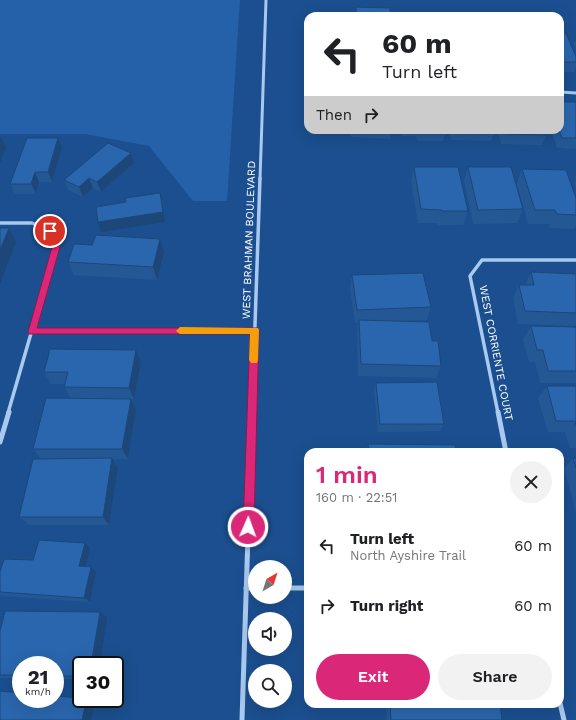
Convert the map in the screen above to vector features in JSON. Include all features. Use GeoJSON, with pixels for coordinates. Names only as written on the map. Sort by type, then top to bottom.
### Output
{"type":"FeatureCollection","features":[{"type":"Feature","properties":{"kind":"street","name":"WEST BRAHMAN BOULEVARD"},"geometry":{"type":"LineString","coordinates":[[242,720],[266,0]]}},
{"type":"Feature","properties":{"kind":"street"},"geometry":{"type":"LineString","coordinates":[[564,92],[576,93]]}},
{"type":"Feature","properties":{"kind":"street"},"geometry":{"type":"LineString","coordinates":[[0,223],[32,223],[50,231],[56,247],[0,442]]}},
{"type":"Feature","properties":{"kind":"street","name":"WEST CORRIENTE COURT"},"geometry":{"type":"LineString","coordinates":[[505,448],[470,276],[482,260],[576,260]]}},
{"type":"Feature","properties":{"kind":"street"},"geometry":{"type":"LineString","coordinates":[[32,332],[255,330]]}},
{"type":"Feature","properties":{"kind":"street"},"geometry":{"type":"LineString","coordinates":[[292,588],[304,588]]}},
{"type":"Feature","properties":{"kind":"street"},"geometry":{"type":"LineString","coordinates":[[561,708],[564,720]]}},
{"type":"Feature","properties":{"kind":"shaded area"},"geometry":{"type":"Polygon","coordinates":[[[0,0],[240,0],[227,201],[193,201],[149,146],[85,134],[0,134],[0,0]]]}},
{"type":"Feature","properties":{"kind":"building"},"geometry":{"type":"Polygon","coordinates":[[[356,7],[390,8],[390,12],[356,12],[356,7]]]}},
{"type":"Feature","properties":{"kind":"building"},"geometry":{"type":"Polygon","coordinates":[[[564,33],[566,33],[576,57],[576,62],[564,62],[564,33]]]}},
{"type":"Feature","properties":{"kind":"building"},"geometry":{"type":"Polygon","coordinates":[[[564,102],[576,102],[576,138],[562,138],[560,134],[564,134],[564,102]]]}},
{"type":"Feature","properties":{"kind":"building"},"geometry":{"type":"Polygon","coordinates":[[[505,134],[546,134],[546,135],[505,134]]]}},
{"type":"Feature","properties":{"kind":"building"},"geometry":{"type":"Polygon","coordinates":[[[27,138],[58,138],[48,172],[35,172],[31,184],[10,184],[27,138]]]}},
{"type":"Feature","properties":{"kind":"building"},"geometry":{"type":"Polygon","coordinates":[[[108,143],[131,153],[97,182],[89,178],[79,187],[64,180],[108,143]]]}},
{"type":"Feature","properties":{"kind":"building"},"geometry":{"type":"Polygon","coordinates":[[[414,167],[458,167],[468,211],[421,209],[414,167]]]}},
{"type":"Feature","properties":{"kind":"building"},"geometry":{"type":"Polygon","coordinates":[[[468,167],[511,167],[523,209],[478,210],[468,167]]]}},
{"type":"Feature","properties":{"kind":"building"},"geometry":{"type":"Polygon","coordinates":[[[522,169],[566,170],[576,198],[576,215],[557,214],[555,210],[535,210],[522,169]]]}},
{"type":"Feature","properties":{"kind":"building"},"geometry":{"type":"Polygon","coordinates":[[[160,193],[163,212],[98,222],[96,207],[126,202],[125,198],[160,193]]]}},
{"type":"Feature","properties":{"kind":"building"},"geometry":{"type":"Polygon","coordinates":[[[0,228],[9,228],[0,250],[0,228]]]}},
{"type":"Feature","properties":{"kind":"building"},"geometry":{"type":"Polygon","coordinates":[[[96,235],[160,239],[153,267],[68,262],[74,244],[92,245],[96,235]]]}},
{"type":"Feature","properties":{"kind":"building"},"geometry":{"type":"Polygon","coordinates":[[[531,272],[576,274],[576,313],[525,311],[519,285],[534,285],[531,272]]]}},
{"type":"Feature","properties":{"kind":"building"},"geometry":{"type":"Polygon","coordinates":[[[423,273],[431,307],[357,310],[352,275],[423,273]]]}},
{"type":"Feature","properties":{"kind":"building"},"geometry":{"type":"Polygon","coordinates":[[[359,320],[429,322],[432,341],[438,341],[441,366],[361,364],[359,320]]]}},
{"type":"Feature","properties":{"kind":"building"},"geometry":{"type":"Polygon","coordinates":[[[531,326],[576,327],[576,371],[548,371],[543,350],[537,350],[531,326]]]}},
{"type":"Feature","properties":{"kind":"building"},"geometry":{"type":"Polygon","coordinates":[[[50,349],[136,350],[129,388],[64,387],[68,372],[44,372],[50,349]]]}},
{"type":"Feature","properties":{"kind":"building"},"geometry":{"type":"Polygon","coordinates":[[[437,382],[444,424],[380,424],[376,383],[437,382]]]}},
{"type":"Feature","properties":{"kind":"building"},"geometry":{"type":"Polygon","coordinates":[[[547,386],[576,386],[576,425],[575,421],[556,421],[547,386]]]}},
{"type":"Feature","properties":{"kind":"building"},"geometry":{"type":"Polygon","coordinates":[[[46,398],[131,399],[122,449],[33,449],[46,398]]]}},
{"type":"Feature","properties":{"kind":"building"},"geometry":{"type":"Polygon","coordinates":[[[368,444],[455,445],[455,448],[368,448],[368,444]]]}},
{"type":"Feature","properties":{"kind":"building"},"geometry":{"type":"Polygon","coordinates":[[[112,458],[103,517],[19,517],[33,459],[112,458]]]}},
{"type":"Feature","properties":{"kind":"building"},"geometry":{"type":"Polygon","coordinates":[[[573,458],[576,458],[576,468],[573,458]]]}},
{"type":"Feature","properties":{"kind":"building"},"geometry":{"type":"Polygon","coordinates":[[[39,540],[85,543],[79,566],[91,567],[84,598],[0,592],[0,572],[4,559],[33,560],[39,540]]]}},
{"type":"Feature","properties":{"kind":"building"},"geometry":{"type":"Polygon","coordinates":[[[5,611],[100,612],[93,656],[72,656],[72,676],[64,676],[64,656],[12,656],[12,675],[0,675],[0,631],[5,611]]]}},
{"type":"Feature","properties":{"kind":"building"},"geometry":{"type":"Polygon","coordinates":[[[0,691],[12,692],[12,708],[64,708],[64,697],[72,697],[72,708],[85,708],[82,720],[0,720],[0,691]]]}},
{"type":"Feature","properties":{"kind":"building"},"geometry":{"type":"Polygon","coordinates":[[[390,708],[500,708],[502,720],[391,720],[390,708]]]}},
{"type":"Feature","properties":{"kind":"slow traffic"},"geometry":{"type":"LineString","coordinates":[[180,331],[255,330],[254,360]]}},
{"type":"Feature","properties":{"kind":"route"},"geometry":{"type":"LineString","coordinates":[[50,231],[56,247],[32,332],[255,330],[248,527]]}}]}
